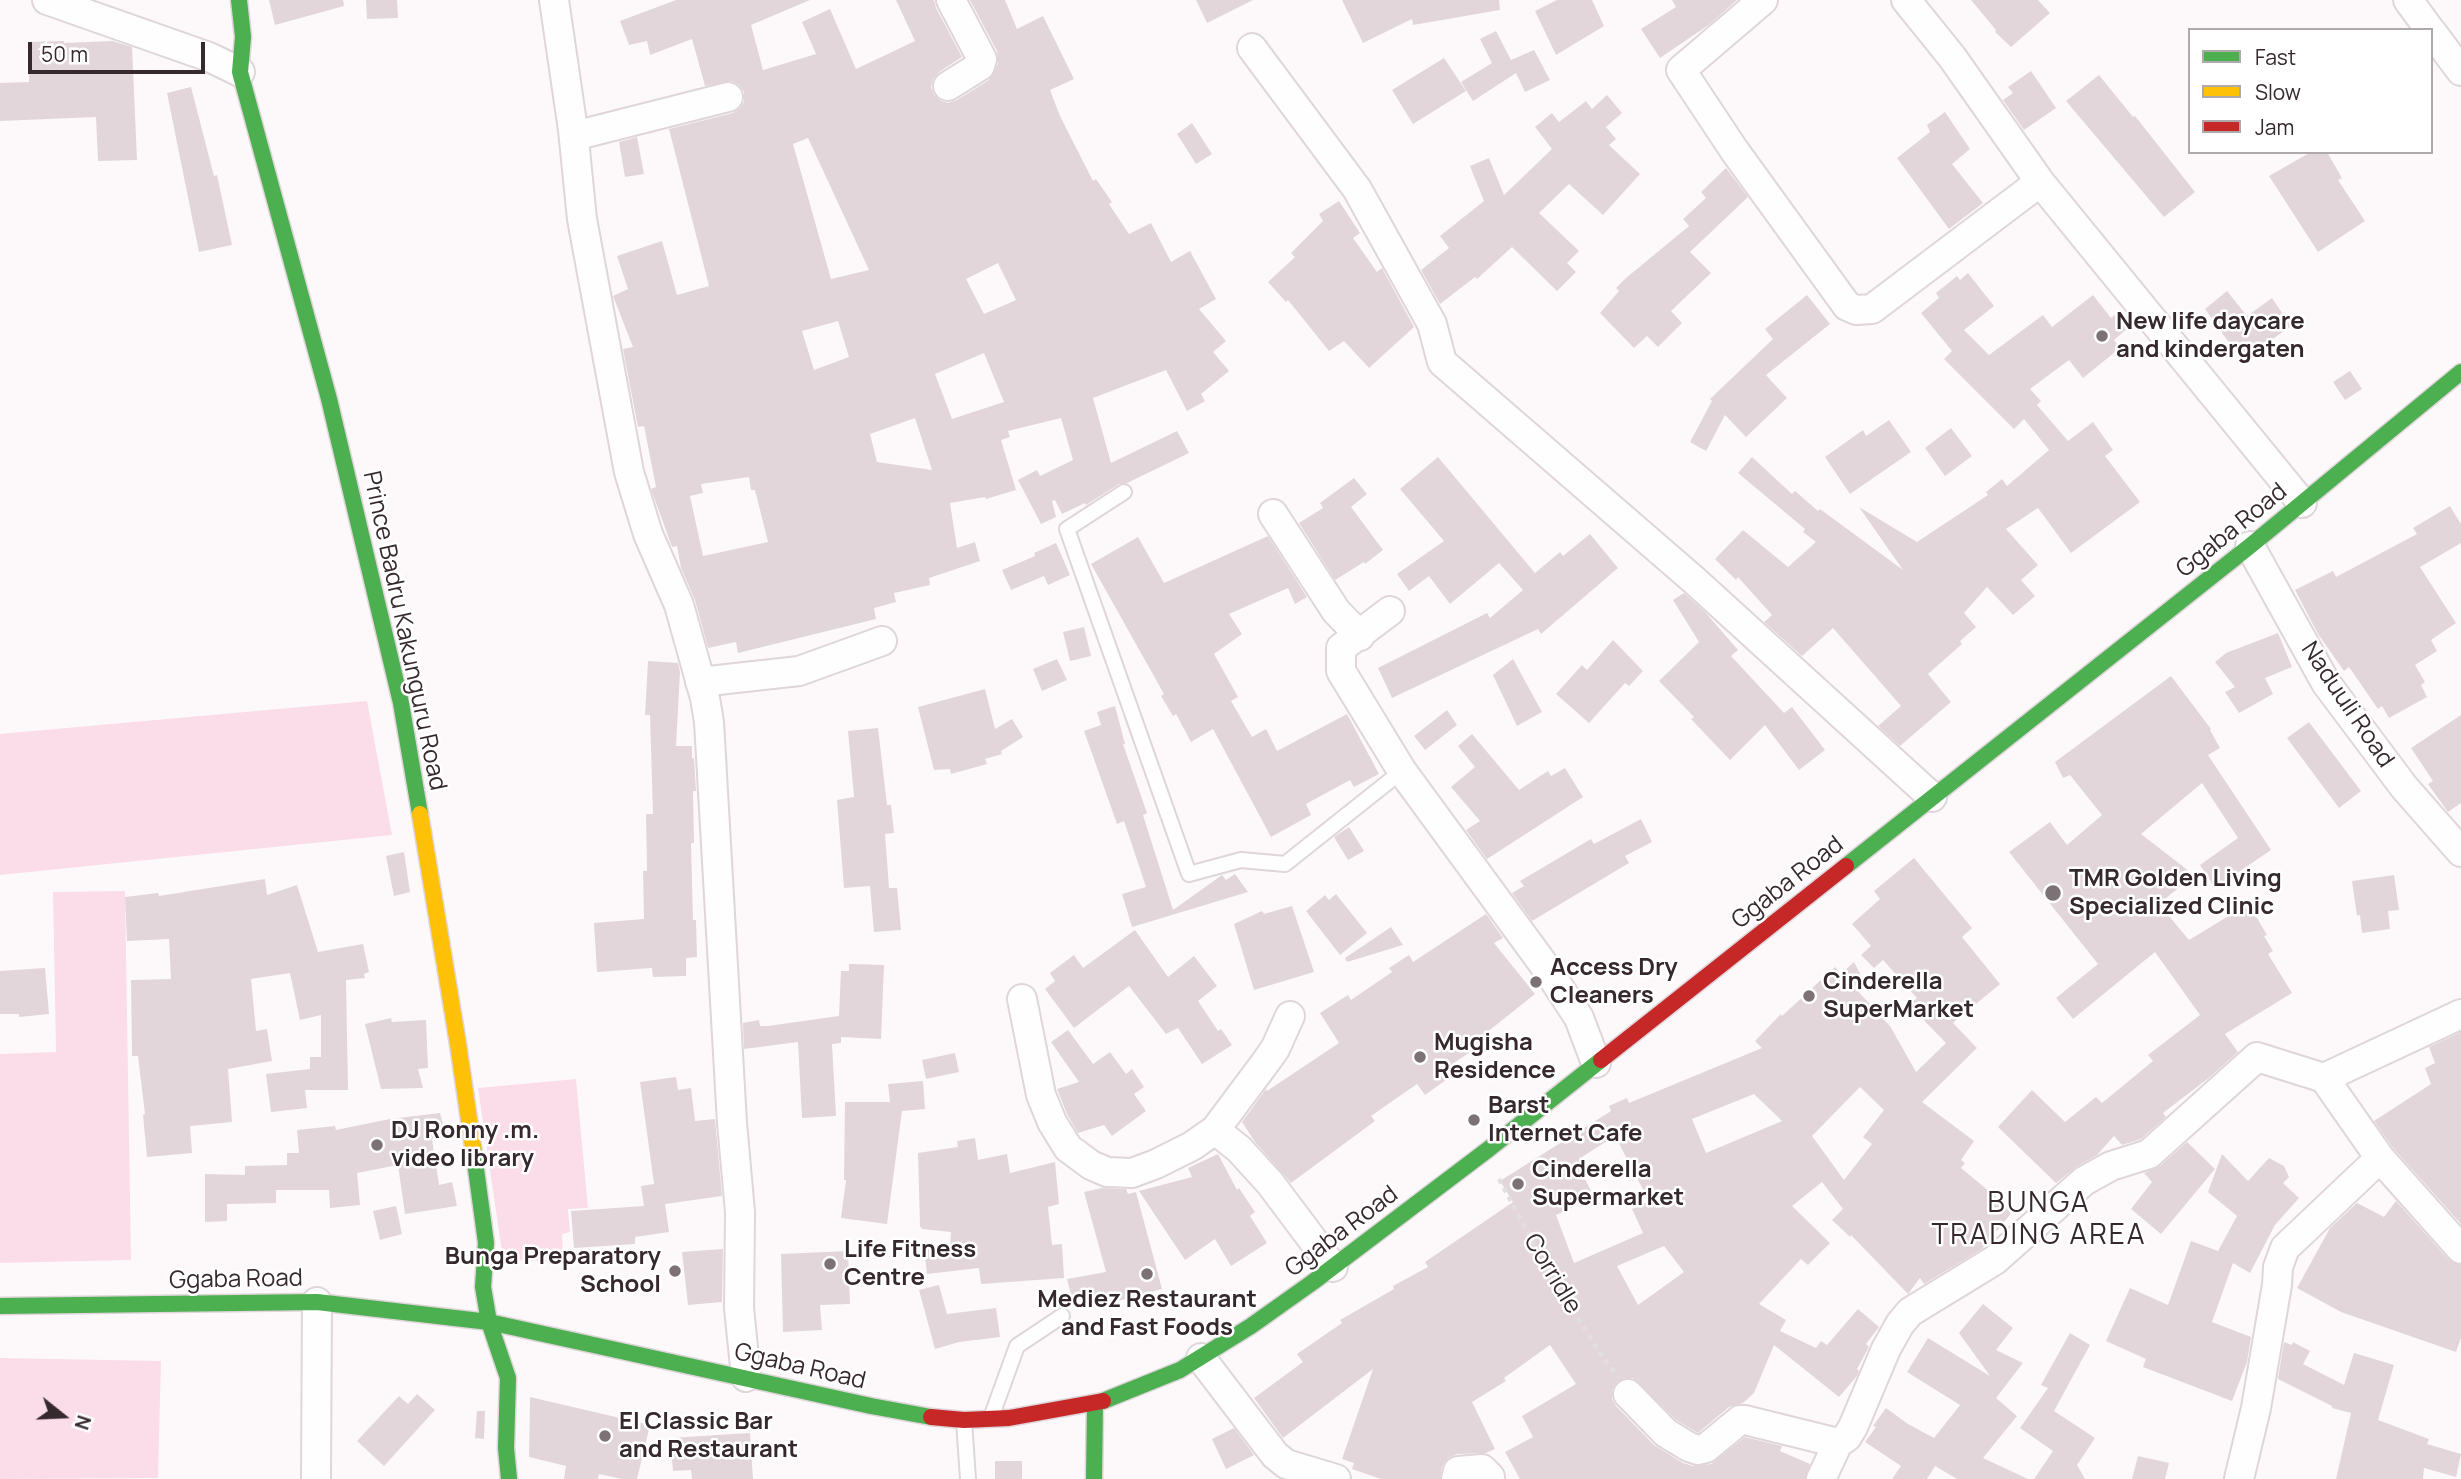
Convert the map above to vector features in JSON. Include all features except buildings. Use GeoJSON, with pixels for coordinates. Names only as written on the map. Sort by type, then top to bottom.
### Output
{"type":"FeatureCollection","features":[{"type":"Feature","properties":{"kind":"main road","name":"Prince Badru Kakunguru Road"},"geometry":{"type":"LineString","coordinates":[[239,0],[243,37],[240,72],[329,399],[401,703],[458,1044],[486,1243],[483,1287],[489,1322],[508,1378],[506,1448],[509,1479]]}},
{"type":"Feature","properties":{"kind":"main road","name":"Ggaba Road"},"geometry":{"type":"LineString","coordinates":[[0,1306],[317,1302],[489,1322],[893,1411],[964,1420],[991,1420],[1094,1404],[1142,1386],[1201,1358],[1251,1326],[1490,1148],[2250,546],[2461,372]]}},
{"type":"Feature","properties":{"kind":"main road"},"geometry":{"type":"LineString","coordinates":[[1094,1404],[1094,1479]]}},
{"type":"Feature","properties":{"kind":"street"},"geometry":{"type":"LineString","coordinates":[[47,0],[209,57],[240,72]]}},
{"type":"Feature","properties":{"kind":"street"},"geometry":{"type":"LineString","coordinates":[[554,0],[574,136],[582,219],[629,472],[648,534],[679,605],[709,722],[732,1123],[740,1212],[740,1308],[746,1377]]}},
{"type":"Feature","properties":{"kind":"street"},"geometry":{"type":"LineString","coordinates":[[948,86],[980,66],[982,59],[951,0]]}},
{"type":"Feature","properties":{"kind":"street"},"geometry":{"type":"LineString","coordinates":[[1763,0],[1681,70],[1734,150],[1847,306],[1856,310],[1872,309],[2040,182]]}},
{"type":"Feature","properties":{"kind":"street"},"geometry":{"type":"LineString","coordinates":[[1906,0],[1952,57],[2040,182],[2302,503]]}},
{"type":"Feature","properties":{"kind":"street"},"geometry":{"type":"LineString","coordinates":[[2408,0],[2429,28]]}},
{"type":"Feature","properties":{"kind":"street"},"geometry":{"type":"LineString","coordinates":[[2433,34],[2461,71]]}},
{"type":"Feature","properties":{"kind":"street"},"geometry":{"type":"LineString","coordinates":[[1252,48],[1357,189],[1432,324],[1442,362],[1695,581],[1932,797]]}},
{"type":"Feature","properties":{"kind":"street"},"geometry":{"type":"LineString","coordinates":[[574,136],[728,97]]}},
{"type":"Feature","properties":{"kind":"street"},"geometry":{"type":"LineString","coordinates":[[1273,514],[1336,611],[1360,636]]}},
{"type":"Feature","properties":{"kind":"street","name":"Naduuli Road"},"geometry":{"type":"LineString","coordinates":[[2250,546],[2326,683],[2404,787],[2457,843]]}},
{"type":"Feature","properties":{"kind":"street"},"geometry":{"type":"LineString","coordinates":[[1390,611],[1341,648],[1341,671],[1402,771],[1566,998],[1579,1018],[1596,1063]]}},
{"type":"Feature","properties":{"kind":"street"},"geometry":{"type":"LineString","coordinates":[[700,682],[799,671],[883,641]]}},
{"type":"Feature","properties":{"kind":"street"},"geometry":{"type":"LineString","coordinates":[[1022,999],[1041,1095],[1052,1122],[1068,1148],[1091,1165],[1107,1172],[1132,1173],[1192,1146],[1215,1130],[1275,1049],[1290,1016]]}},
{"type":"Feature","properties":{"kind":"street"},"geometry":{"type":"LineString","coordinates":[[2324,1078],[2461,1014]]}},
{"type":"Feature","properties":{"kind":"street"},"geometry":{"type":"LineString","coordinates":[[1821,1479],[1838,1443],[1847,1437],[1853,1427],[1886,1349],[1910,1312],[1995,1260],[2084,1181],[2111,1166],[2150,1154],[2257,1057],[2324,1078],[2380,1158],[2461,1249]]}},
{"type":"Feature","properties":{"kind":"street"},"geometry":{"type":"LineString","coordinates":[[1215,1130],[1239,1149],[1270,1183],[1333,1267]]}},
{"type":"Feature","properties":{"kind":"street"},"geometry":{"type":"LineString","coordinates":[[2239,1479],[2256,1408],[2278,1267],[2285,1248],[2380,1158]]}},
{"type":"Feature","properties":{"kind":"street"},"geometry":{"type":"LineString","coordinates":[[316,1479],[317,1302]]}},
{"type":"Feature","properties":{"kind":"street"},"geometry":{"type":"LineString","coordinates":[[1201,1358],[1275,1455],[1286,1464],[1336,1479]]}},
{"type":"Feature","properties":{"kind":"street"},"geometry":{"type":"LineString","coordinates":[[1628,1394],[1666,1433],[1698,1450],[1706,1448],[1740,1420],[1838,1443]]}},
{"type":"Feature","properties":{"kind":"street"},"geometry":{"type":"LineString","coordinates":[[1456,1479],[1458,1471],[1482,1469],[1490,1477]]}},
{"type":"Feature","properties":{"kind":"lane"},"geometry":{"type":"LineString","coordinates":[[1124,492],[1067,529],[1189,874],[1241,860],[1285,864],[1402,771]]}},
{"type":"Feature","properties":{"kind":"lane"},"geometry":{"type":"LineString","coordinates":[[991,1420],[1017,1346],[1062,1316]]}},
{"type":"Feature","properties":{"kind":"lane"},"geometry":{"type":"LineString","coordinates":[[964,1420],[968,1479]]}},
{"type":"Feature","properties":{"kind":"path","name":"Corridle"},"geometry":{"type":"LineString","coordinates":[[1490,1148],[1500,1181],[1543,1261],[1628,1394]]}},
{"type":"Feature","properties":{"kind":"shaded area"},"geometry":{"type":"Polygon","coordinates":[[[367,701],[392,835],[0,875],[0,734],[367,701]]]}},
{"type":"Feature","properties":{"kind":"shaded area"},"geometry":{"type":"Polygon","coordinates":[[[125,891],[131,1260],[0,1263],[0,1054],[56,1052],[53,892],[125,891]]]}},
{"type":"Feature","properties":{"kind":"shaded area"},"geometry":{"type":"Polygon","coordinates":[[[576,1079],[588,1208],[568,1209],[570,1232],[562,1234],[563,1263],[503,1259],[478,1088],[576,1079]]]}},
{"type":"Feature","properties":{"kind":"shaded area"},"geometry":{"type":"Polygon","coordinates":[[[0,1358],[161,1361],[158,1478],[0,1479],[0,1358]]]}},
{"type":"Feature","properties":{"kind":"traffic: fast"},"geometry":{"type":"LineString","coordinates":[[239,0],[243,37],[240,72],[329,399],[401,703],[420,814]]}},
{"type":"Feature","properties":{"kind":"traffic: fast"},"geometry":{"type":"LineString","coordinates":[[1846,866],[2250,546],[2461,372]]}},
{"type":"Feature","properties":{"kind":"traffic: fast"},"geometry":{"type":"LineString","coordinates":[[1103,1401],[1180,1370],[1251,1326],[1490,1148],[1601,1060]]}},
{"type":"Feature","properties":{"kind":"traffic: fast"},"geometry":{"type":"LineString","coordinates":[[473,1147],[486,1243],[483,1287],[489,1322],[508,1378],[506,1448],[509,1479]]}},
{"type":"Feature","properties":{"kind":"traffic: fast"},"geometry":{"type":"LineString","coordinates":[[0,1306],[317,1302],[489,1322],[931,1417]]}},
{"type":"Feature","properties":{"kind":"traffic: fast"},"geometry":{"type":"LineString","coordinates":[[1094,1479],[1095,1404]]}},
{"type":"Feature","properties":{"kind":"traffic: slow"},"geometry":{"type":"LineString","coordinates":[[420,814],[473,1147]]}},
{"type":"Feature","properties":{"kind":"traffic: jam"},"geometry":{"type":"LineString","coordinates":[[1601,1060],[1846,866]]}},
{"type":"Feature","properties":{"kind":"traffic: jam"},"geometry":{"type":"LineString","coordinates":[[931,1417],[964,1420],[1009,1418],[1103,1401]]}},
{"type":"Feature","properties":{"kind":"place","name":"New life daycare and kindergaten"},"geometry":{"type":"Point","coordinates":[2102,336]}},
{"type":"Feature","properties":{"kind":"place","name":"TMR Golden Living Specialized Clinic"},"geometry":{"type":"Point","coordinates":[2053,893]}},
{"type":"Feature","properties":{"kind":"place","name":"Access Dry Cleaners"},"geometry":{"type":"Point","coordinates":[1536,982]}},
{"type":"Feature","properties":{"kind":"place","name":"Cinderella SuperMarket"},"geometry":{"type":"Point","coordinates":[1809,996]}},
{"type":"Feature","properties":{"kind":"place","name":"Mugisha Residence"},"geometry":{"type":"Point","coordinates":[1420,1057]}},
{"type":"Feature","properties":{"kind":"place","name":"Barst Internet Cafe"},"geometry":{"type":"Point","coordinates":[1474,1120]}},
{"type":"Feature","properties":{"kind":"place","name":"DJ Ronny .m. video library"},"geometry":{"type":"Point","coordinates":[377,1145]}},
{"type":"Feature","properties":{"kind":"place","name":"Cinderella Supermarket"},"geometry":{"type":"Point","coordinates":[1518,1184]}},
{"type":"Feature","properties":{"kind":"place","name":"Life Fitness Centre"},"geometry":{"type":"Point","coordinates":[830,1264]}},
{"type":"Feature","properties":{"kind":"place","name":"Bunga Preparatory School"},"geometry":{"type":"Point","coordinates":[675,1271]}},
{"type":"Feature","properties":{"kind":"place","name":"Mediez Restaurant and Fast Foods"},"geometry":{"type":"Point","coordinates":[1147,1274]}},
{"type":"Feature","properties":{"kind":"place","name":"El Classic Bar and Restaurant"},"geometry":{"type":"Point","coordinates":[605,1436]}},
{"type":"Feature","properties":{"kind":"district","name":"BUNGA TRADING AREA"},"geometry":{"type":"Point","coordinates":[2039,1220]}}]}
